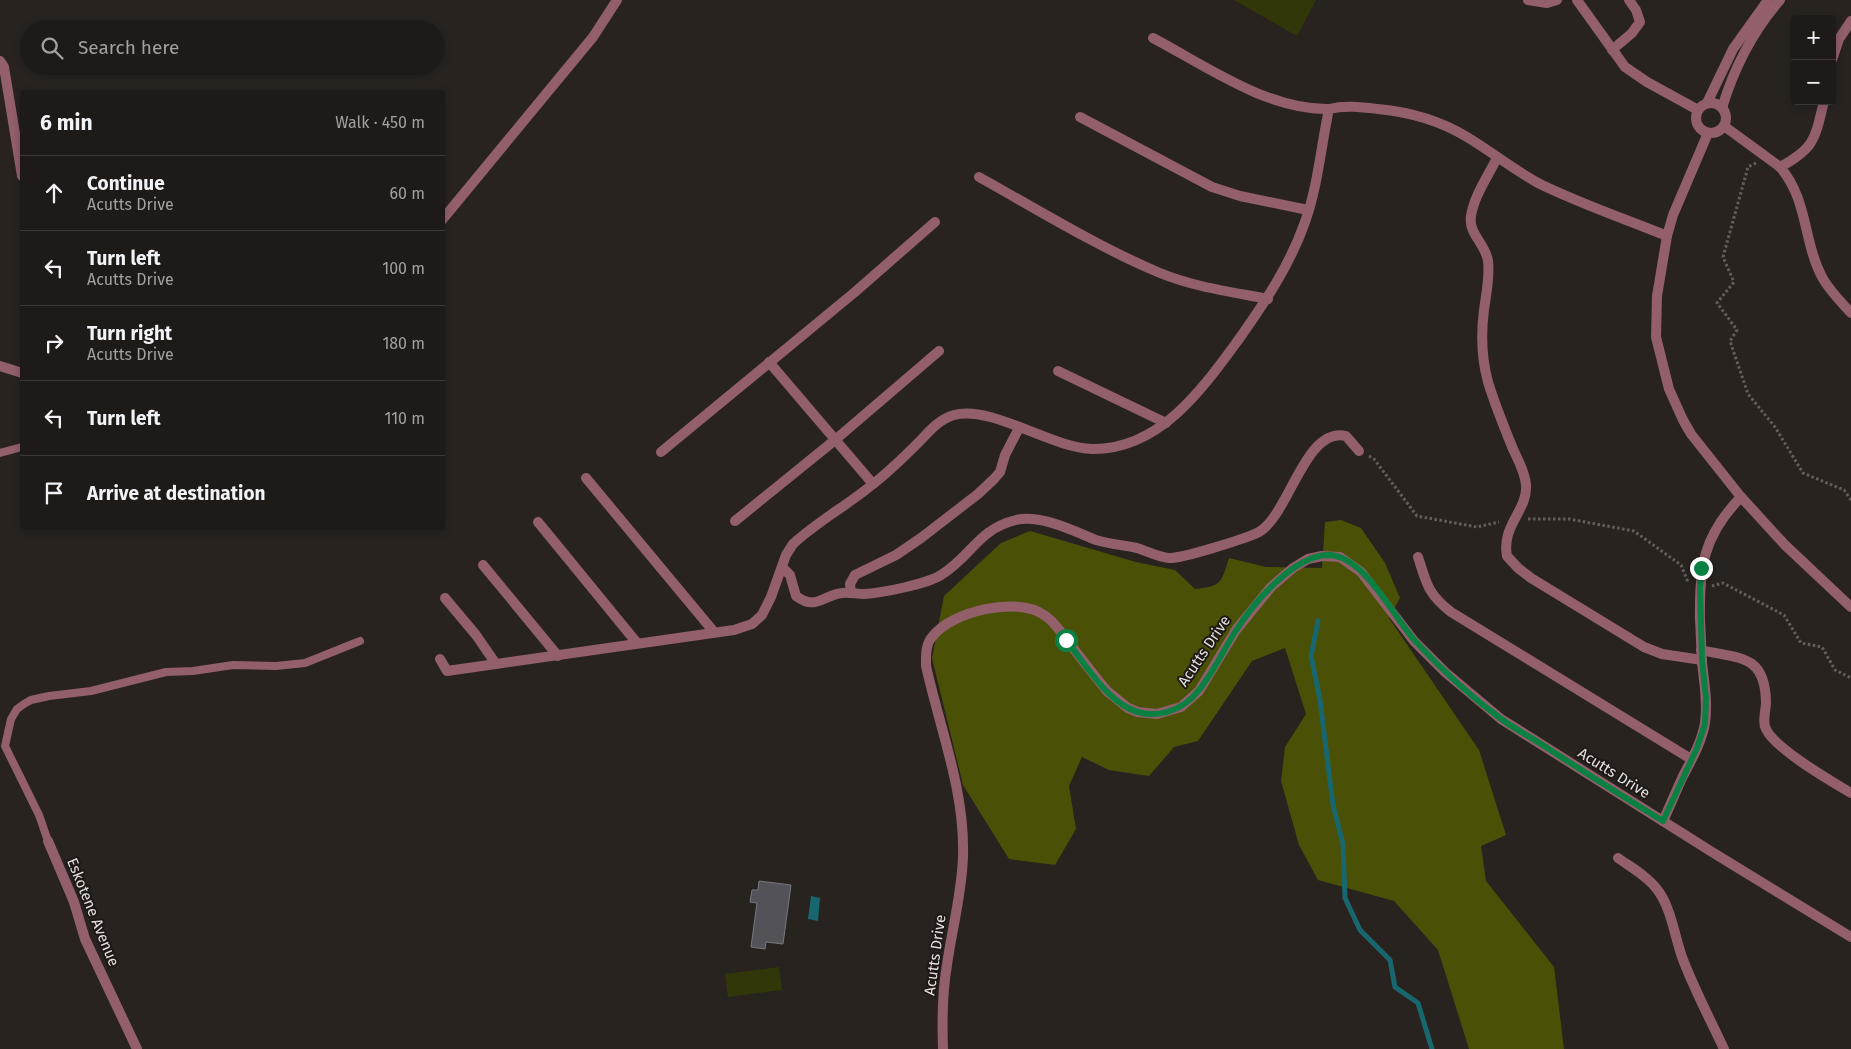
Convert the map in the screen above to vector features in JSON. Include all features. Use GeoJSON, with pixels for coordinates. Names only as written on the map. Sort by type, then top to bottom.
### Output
{"type":"FeatureCollection","features":[{"type":"Feature","properties":{"kind":"street"},"geometry":{"type":"LineString","coordinates":[[445,216],[593,38],[617,0]]}},
{"type":"Feature","properties":{"kind":"street"},"geometry":{"type":"LineString","coordinates":[[1528,0],[1547,3],[1557,0]]}},
{"type":"Feature","properties":{"kind":"street"},"geometry":{"type":"LineString","coordinates":[[1577,0],[1625,67],[1698,110]]}},
{"type":"Feature","properties":{"kind":"street"},"geometry":{"type":"LineString","coordinates":[[1612,50],[1632,33],[1640,22],[1636,10],[1629,0]]}},
{"type":"Feature","properties":{"kind":"street"},"geometry":{"type":"LineString","coordinates":[[1707,103],[1716,103],[1726,114],[1724,126],[1717,132],[1708,133],[1698,127],[1696,115],[1698,110],[1707,103],[1733,50],[1768,0]]}},
{"type":"Feature","properties":{"kind":"street"},"geometry":{"type":"LineString","coordinates":[[1722,108],[1732,77],[1742,57],[1761,25],[1780,0]]}},
{"type":"Feature","properties":{"kind":"street"},"geometry":{"type":"LineString","coordinates":[[1836,48],[1839,39],[1851,21]]}},
{"type":"Feature","properties":{"kind":"street"},"geometry":{"type":"LineString","coordinates":[[1152,38],[1245,87],[1290,104],[1314,109],[1352,106],[1412,114],[1453,129],[1526,176],[1555,191],[1667,236]]}},
{"type":"Feature","properties":{"kind":"street"},"geometry":{"type":"LineString","coordinates":[[0,60],[4,67],[20,164]]}},
{"type":"Feature","properties":{"kind":"street"},"geometry":{"type":"LineString","coordinates":[[1780,167],[1803,153],[1809,147],[1818,125],[1823,105]]}},
{"type":"Feature","properties":{"kind":"street"},"geometry":{"type":"LineString","coordinates":[[440,659],[447,671],[742,628],[758,620],[767,606],[789,549],[801,537],[874,484],[936,425],[948,417],[963,413],[974,413],[1072,446],[1102,449],[1128,444],[1150,434],[1166,423],[1204,386],[1268,299],[1282,275],[1308,210],[1329,109]]}},
{"type":"Feature","properties":{"kind":"street"},"geometry":{"type":"LineString","coordinates":[[1080,117],[1212,187],[1240,196],[1308,210]]}},
{"type":"Feature","properties":{"kind":"street"},"geometry":{"type":"LineString","coordinates":[[1724,126],[1780,167],[1787,175],[1797,192],[1822,276],[1851,313]]}},
{"type":"Feature","properties":{"kind":"street"},"geometry":{"type":"LineString","coordinates":[[1708,133],[1673,215],[1667,236],[1657,296],[1655,324],[1658,349],[1669,389],[1682,420],[1740,497],[1785,544],[1851,607]]}},
{"type":"Feature","properties":{"kind":"street"},"geometry":{"type":"LineString","coordinates":[[1497,158],[1479,193],[1470,218],[1472,230],[1483,246],[1488,258],[1488,281],[1483,321],[1486,372],[1494,399],[1523,472],[1526,485],[1525,494],[1506,540],[1507,556],[1531,578],[1654,652],[1743,659],[1758,668],[1765,686],[1764,724],[1769,734],[1807,766],[1851,794]]}},
{"type":"Feature","properties":{"kind":"street"},"geometry":{"type":"LineString","coordinates":[[979,177],[1116,252],[1161,273],[1182,280],[1268,299]]}},
{"type":"Feature","properties":{"kind":"street"},"geometry":{"type":"LineString","coordinates":[[661,452],[935,222]]}},
{"type":"Feature","properties":{"kind":"street"},"geometry":{"type":"LineString","coordinates":[[735,521],[835,440],[939,351]]}},
{"type":"Feature","properties":{"kind":"street"},"geometry":{"type":"LineString","coordinates":[[769,362],[874,484]]}},
{"type":"Feature","properties":{"kind":"street"},"geometry":{"type":"LineString","coordinates":[[0,366],[20,373]]}},
{"type":"Feature","properties":{"kind":"street"},"geometry":{"type":"LineString","coordinates":[[1058,371],[1166,423]]}},
{"type":"Feature","properties":{"kind":"street"},"geometry":{"type":"LineString","coordinates":[[851,593],[850,584],[855,576],[896,555],[921,538],[989,484],[1000,472],[1019,428]]}},
{"type":"Feature","properties":{"kind":"street"},"geometry":{"type":"LineString","coordinates":[[782,567],[790,575],[795,594],[804,601],[813,603],[837,594],[867,594],[930,581],[949,570],[990,530],[999,525],[1023,519],[1055,524],[1108,544],[1135,548],[1169,558],[1184,555],[1264,530],[1271,522],[1319,444],[1325,439],[1335,436],[1346,436],[1360,450]]}},
{"type":"Feature","properties":{"kind":"street"},"geometry":{"type":"LineString","coordinates":[[586,478],[714,632]]}},
{"type":"Feature","properties":{"kind":"street"},"geometry":{"type":"LineString","coordinates":[[1663,821],[1701,738],[1706,715],[1702,655],[1701,568],[1712,537],[1723,516],[1740,497]]}},
{"type":"Feature","properties":{"kind":"street"},"geometry":{"type":"LineString","coordinates":[[538,522],[638,643]]}},
{"type":"Feature","properties":{"kind":"street","name":"Acutts Drive"},"geometry":{"type":"LineString","coordinates":[[944,1049],[943,997],[946,967],[962,882],[963,846],[962,819],[958,793],[926,666],[928,645],[931,638],[941,628],[956,619],[988,609],[1010,606],[1035,609],[1053,622],[1116,700],[1138,712],[1148,714],[1166,712],[1181,707],[1199,691],[1236,630],[1271,587],[1302,562],[1322,556],[1335,556],[1344,559],[1361,572],[1414,641],[1445,672],[1501,719],[1851,937]]}},
{"type":"Feature","properties":{"kind":"street"},"geometry":{"type":"LineString","coordinates":[[1418,557],[1431,593],[1451,612],[1692,759]]}},
{"type":"Feature","properties":{"kind":"street"},"geometry":{"type":"LineString","coordinates":[[483,565],[558,656]]}},
{"type":"Feature","properties":{"kind":"street"},"geometry":{"type":"LineString","coordinates":[[445,598],[476,635],[496,664]]}},
{"type":"Feature","properties":{"kind":"street","name":"Eskotene Avenue"},"geometry":{"type":"LineString","coordinates":[[48,841],[74,902],[84,938],[137,1049]]}},
{"type":"Feature","properties":{"kind":"street"},"geometry":{"type":"LineString","coordinates":[[1618,858],[1646,878],[1660,893],[1667,905],[1683,960],[1724,1049]]}},
{"type":"Feature","properties":{"kind":"lane"},"geometry":{"type":"LineString","coordinates":[[0,453],[20,448]]}},
{"type":"Feature","properties":{"kind":"lane"},"geometry":{"type":"LineString","coordinates":[[48,841],[39,815],[5,746],[11,720],[17,709],[24,704],[31,700],[91,691],[166,672],[193,671],[233,665],[276,666],[305,663],[360,641]]}},
{"type":"Feature","properties":{"kind":"path"},"geometry":{"type":"LineString","coordinates":[[1767,158],[1748,167],[1723,257],[1734,282],[1717,303],[1737,330],[1730,340],[1748,394],[1775,427],[1803,473],[1844,490],[1851,500]]}},
{"type":"Feature","properties":{"kind":"path"},"geometry":{"type":"LineString","coordinates":[[1360,450],[1374,459],[1417,516],[1477,527],[1515,519],[1569,519],[1634,531],[1681,565],[1691,589],[1700,589],[1723,583],[1784,615],[1801,643],[1822,648],[1835,670],[1851,678]]}},
{"type":"Feature","properties":{"kind":"green space"},"geometry":{"type":"Polygon","coordinates":[[[1234,0],[1316,0],[1297,36],[1234,0]]]}},
{"type":"Feature","properties":{"kind":"green space"},"geometry":{"type":"Polygon","coordinates":[[[1341,520],[1361,528],[1385,563],[1400,598],[1389,618],[1479,750],[1506,835],[1481,846],[1486,881],[1554,967],[1564,1049],[1469,1049],[1438,950],[1394,901],[1318,880],[1299,845],[1281,781],[1285,747],[1306,714],[1285,648],[1252,661],[1198,741],[1174,747],[1149,776],[1109,770],[1082,757],[1069,786],[1076,829],[1055,865],[1009,859],[963,785],[932,658],[944,596],[1001,543],[1030,531],[1136,562],[1175,570],[1195,589],[1211,586],[1219,582],[1229,558],[1266,567],[1322,568],[1325,522],[1341,520]]]}},
{"type":"Feature","properties":{"kind":"green space"},"geometry":{"type":"Polygon","coordinates":[[[779,967],[782,990],[728,997],[725,974],[779,967]]]}},
{"type":"Feature","properties":{"kind":"water"},"geometry":{"type":"Polygon","coordinates":[[[811,896],[820,898],[818,921],[808,919],[811,896]]]}},
{"type":"Feature","properties":{"kind":"building"},"geometry":{"type":"Polygon","coordinates":[[[759,881],[791,885],[783,944],[766,942],[765,949],[751,947],[757,903],[750,902],[752,890],[758,890],[759,881]]]}},
{"type":"Feature","properties":{"kind":"waterway"},"geometry":{"type":"LineString","coordinates":[[1318,621],[1311,656],[1320,700],[1333,805],[1343,844],[1345,898],[1360,930],[1390,960],[1395,987],[1418,1003],[1432,1049]]}},
{"type":"Feature","properties":{"kind":"route"},"geometry":{"type":"LineString","coordinates":[[1066,640],[1116,700],[1138,712],[1148,714],[1166,712],[1181,707],[1199,691],[1236,630],[1271,587],[1293,568],[1308,559],[1330,555],[1340,557],[1350,562],[1361,572],[1414,641],[1474,698],[1501,719],[1663,821],[1697,748],[1705,724],[1706,698],[1702,660],[1701,568]]}}]}
